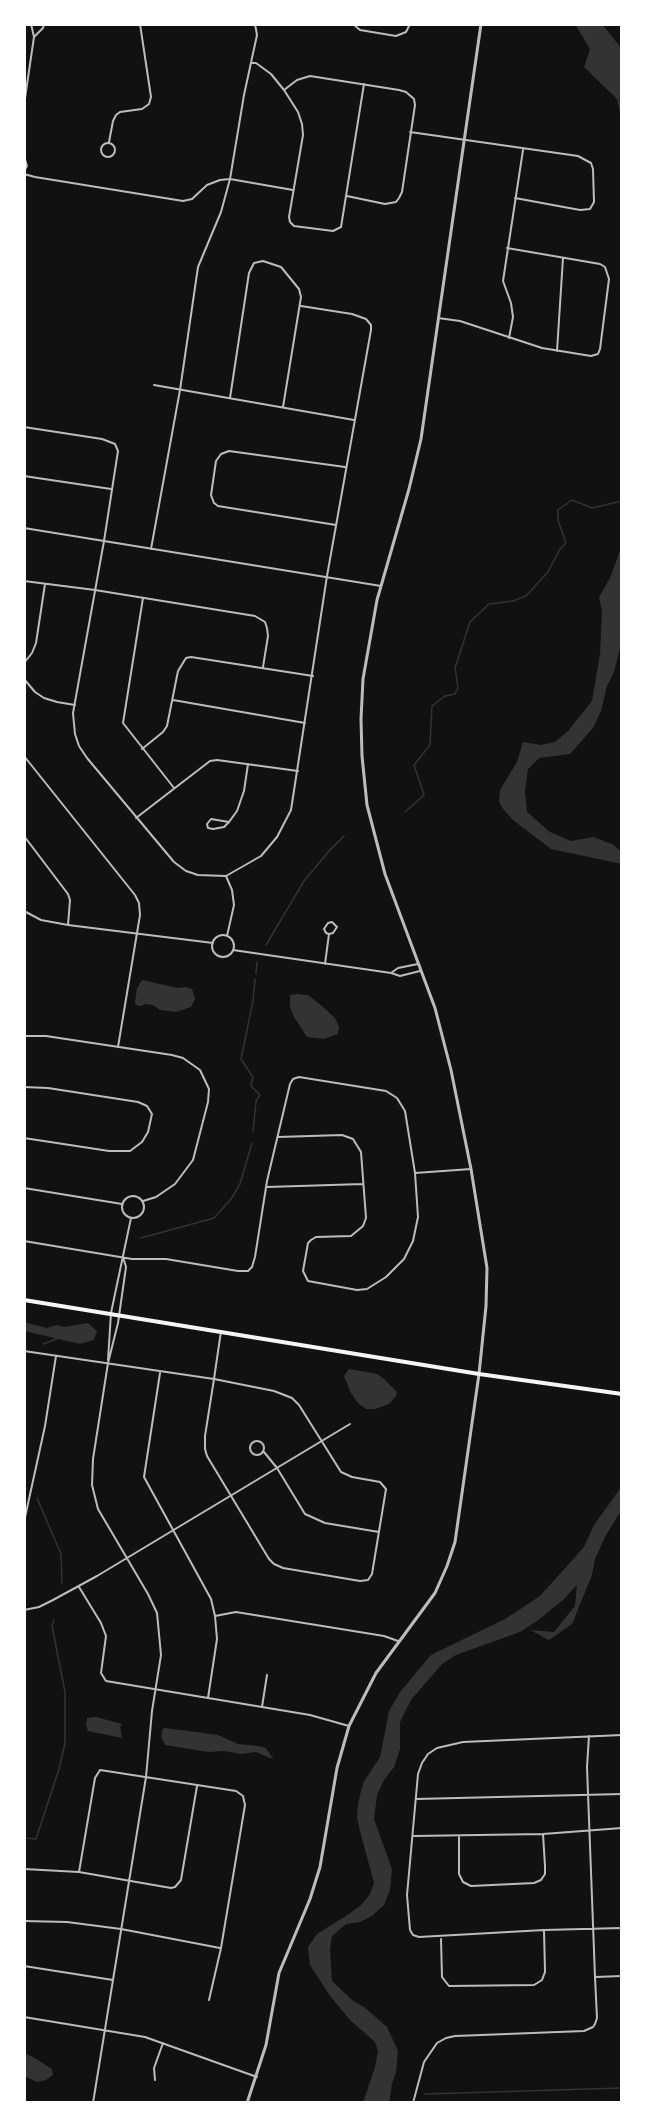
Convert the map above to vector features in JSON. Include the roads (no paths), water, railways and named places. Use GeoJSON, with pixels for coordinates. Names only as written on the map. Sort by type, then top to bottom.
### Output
{"type":"FeatureCollection","features":[{"type":"Feature","properties":{"kind":"main road"},"geometry":{"type":"LineString","coordinates":[[24,1300],[479,1374],[622,1394]]}},
{"type":"Feature","properties":{"kind":"street"},"geometry":{"type":"LineString","coordinates":[[24,105],[34,37],[31,24]]}},
{"type":"Feature","properties":{"kind":"street"},"geometry":{"type":"LineString","coordinates":[[34,37],[44,24]]}},
{"type":"Feature","properties":{"kind":"street"},"geometry":{"type":"LineString","coordinates":[[109,142],[116,115],[120,112],[142,109],[149,104],[151,97],[140,24]]}},
{"type":"Feature","properties":{"kind":"street"},"geometry":{"type":"LineString","coordinates":[[151,549],[180,390],[198,267],[220,212],[230,179],[257,35],[255,24]]}},
{"type":"Feature","properties":{"kind":"street"},"geometry":{"type":"LineString","coordinates":[[353,24],[360,30],[396,36],[406,32],[410,24]]}},
{"type":"Feature","properties":{"kind":"street"},"geometry":{"type":"LineString","coordinates":[[247,2103],[266,2045],[279,1973],[310,1899],[320,1867],[337,1768],[349,1726],[376,1673],[435,1593],[455,1542],[479,1374],[486,1306],[487,1268],[471,1169],[451,1070],[435,1008],[380,857],[367,805],[361,719],[363,679],[381,586],[421,440],[481,24]]}},
{"type":"Feature","properties":{"kind":"street"},"geometry":{"type":"LineString","coordinates":[[251,63],[256,63],[271,74],[298,112],[302,124],[303,135],[290,222],[294,226],[333,231],[339,229],[344,222],[364,84]]}},
{"type":"Feature","properties":{"kind":"street"},"geometry":{"type":"LineString","coordinates":[[284,90],[303,76],[399,90],[411,96],[415,105],[402,192],[396,202],[385,204],[347,196]]}},
{"type":"Feature","properties":{"kind":"street"},"geometry":{"type":"LineString","coordinates":[[410,132],[585,159],[591,163],[594,202],[593,206],[586,211],[515,198]]}},
{"type":"Feature","properties":{"kind":"street"},"geometry":{"type":"LineString","coordinates":[[109,142],[116,149],[114,154],[107,157],[101,153],[100,148],[104,143],[109,142]]}},
{"type":"Feature","properties":{"kind":"street"},"geometry":{"type":"LineString","coordinates":[[509,338],[513,317],[503,280],[523,149]]}},
{"type":"Feature","properties":{"kind":"street"},"geometry":{"type":"LineString","coordinates":[[24,156],[27,166],[24,172],[34,177],[183,201],[192,199],[207,185],[230,179],[294,190]]}},
{"type":"Feature","properties":{"kind":"street"},"geometry":{"type":"LineString","coordinates":[[438,318],[460,321],[557,351],[591,356],[598,354],[601,346],[609,273],[600,264],[507,248]]}},
{"type":"Feature","properties":{"kind":"street"},"geometry":{"type":"LineString","coordinates":[[557,351],[563,257]]}},
{"type":"Feature","properties":{"kind":"street"},"geometry":{"type":"LineString","coordinates":[[230,398],[249,273],[254,263],[263,261],[281,267],[299,289],[301,306],[283,407]]}},
{"type":"Feature","properties":{"kind":"street"},"geometry":{"type":"LineString","coordinates":[[24,427],[102,439],[115,444],[117,456],[104,542],[75,705],[73,723],[79,746],[168,856],[186,871],[198,875],[226,876],[261,856],[277,837],[291,810],[327,576],[371,325],[366,319],[352,314],[301,306]]}},
{"type":"Feature","properties":{"kind":"street"},"geometry":{"type":"LineString","coordinates":[[154,385],[354,420]]}},
{"type":"Feature","properties":{"kind":"street"},"geometry":{"type":"LineString","coordinates":[[336,525],[218,506],[211,495],[216,461],[221,454],[229,451],[345,467]]}},
{"type":"Feature","properties":{"kind":"street"},"geometry":{"type":"LineString","coordinates":[[24,476],[111,489]]}},
{"type":"Feature","properties":{"kind":"street"},"geometry":{"type":"LineString","coordinates":[[24,528],[381,586]]}},
{"type":"Feature","properties":{"kind":"street"},"geometry":{"type":"LineString","coordinates":[[24,581],[95,590],[261,619],[265,622],[268,636],[263,667]]}},
{"type":"Feature","properties":{"kind":"street"},"geometry":{"type":"LineString","coordinates":[[24,663],[36,643],[45,584]]}},
{"type":"Feature","properties":{"kind":"street"},"geometry":{"type":"LineString","coordinates":[[143,598],[123,719],[125,727],[174,788]]}},
{"type":"Feature","properties":{"kind":"street"},"geometry":{"type":"LineString","coordinates":[[142,749],[164,732],[167,726],[178,671],[186,658],[263,667],[312,676]]}},
{"type":"Feature","properties":{"kind":"street"},"geometry":{"type":"LineString","coordinates":[[24,679],[35,692],[44,698],[75,705]]}},
{"type":"Feature","properties":{"kind":"street"},"geometry":{"type":"LineString","coordinates":[[173,700],[305,723]]}},
{"type":"Feature","properties":{"kind":"street"},"geometry":{"type":"LineString","coordinates":[[24,756],[139,903],[140,915],[118,1047]]}},
{"type":"Feature","properties":{"kind":"street"},"geometry":{"type":"LineString","coordinates":[[136,818],[210,761],[298,771]]}},
{"type":"Feature","properties":{"kind":"street"},"geometry":{"type":"LineString","coordinates":[[229,822],[211,819],[207,824],[208,828],[218,829],[229,822],[237,811],[244,791],[248,764]]}},
{"type":"Feature","properties":{"kind":"street"},"geometry":{"type":"LineString","coordinates":[[24,836],[68,894],[70,900],[68,925]]}},
{"type":"Feature","properties":{"kind":"street"},"geometry":{"type":"LineString","coordinates":[[226,876],[232,890],[234,905],[227,936]]}},
{"type":"Feature","properties":{"kind":"street"},"geometry":{"type":"LineString","coordinates":[[24,912],[41,920],[68,925],[213,943]]}},
{"type":"Feature","properties":{"kind":"street"},"geometry":{"type":"LineString","coordinates":[[325,964],[329,934]]}},
{"type":"Feature","properties":{"kind":"street"},"geometry":{"type":"LineString","coordinates":[[213,943],[220,935],[227,936],[232,940],[233,950]]}},
{"type":"Feature","properties":{"kind":"street"},"geometry":{"type":"LineString","coordinates":[[213,943],[215,953],[221,957],[227,956],[233,950]]}},
{"type":"Feature","properties":{"kind":"street"},"geometry":{"type":"LineString","coordinates":[[233,950],[400,976],[421,971]]}},
{"type":"Feature","properties":{"kind":"street"},"geometry":{"type":"LineString","coordinates":[[391,973],[398,968],[418,964]]}},
{"type":"Feature","properties":{"kind":"street"},"geometry":{"type":"LineString","coordinates":[[24,1036],[46,1036],[183,1058],[200,1070],[209,1089],[208,1102],[193,1160],[175,1184],[156,1197],[143,1201]]}},
{"type":"Feature","properties":{"kind":"street"},"geometry":{"type":"LineString","coordinates":[[24,1241],[123,1257],[166,1259],[248,1271],[255,1257],[267,1187],[278,1137],[290,1084],[297,1077],[327,1080],[386,1091],[397,1098],[405,1111],[415,1173],[418,1217],[415,1233],[404,1259],[386,1278],[367,1288],[352,1290],[308,1281],[303,1271],[308,1244],[311,1240],[316,1237],[351,1236],[363,1226],[366,1218],[361,1152],[352,1139],[342,1135],[278,1137]]}},
{"type":"Feature","properties":{"kind":"street"},"geometry":{"type":"LineString","coordinates":[[24,1087],[48,1088],[138,1102],[147,1106],[152,1114],[148,1132],[142,1142],[130,1151],[109,1151],[24,1138]]}},
{"type":"Feature","properties":{"kind":"street"},"geometry":{"type":"LineString","coordinates":[[415,1173],[471,1169]]}},
{"type":"Feature","properties":{"kind":"street"},"geometry":{"type":"LineString","coordinates":[[267,1187],[363,1184]]}},
{"type":"Feature","properties":{"kind":"street"},"geometry":{"type":"LineString","coordinates":[[24,1188],[122,1204]]}},
{"type":"Feature","properties":{"kind":"street"},"geometry":{"type":"LineString","coordinates":[[132,1195],[143,1201],[143,1213],[138,1217],[131,1218],[124,1214],[122,1204],[126,1197],[132,1195]]}},
{"type":"Feature","properties":{"kind":"street"},"geometry":{"type":"LineString","coordinates":[[108,1363],[111,1313],[131,1218]]}},
{"type":"Feature","properties":{"kind":"street"},"geometry":{"type":"LineString","coordinates":[[93,2103],[146,1776],[160,1655],[157,1613],[128,1558],[98,1509],[92,1485],[92,1466],[108,1363],[120,1315],[126,1267],[123,1257]]}},
{"type":"Feature","properties":{"kind":"street"},"geometry":{"type":"LineString","coordinates":[[24,1351],[160,1373],[214,1379],[274,1391],[292,1398],[345,1475],[380,1482],[385,1486],[386,1493],[371,1578],[364,1582],[280,1568],[269,1559],[205,1449],[214,1379],[221,1332]]}},
{"type":"Feature","properties":{"kind":"street"},"geometry":{"type":"LineString","coordinates":[[24,1522],[26,1502],[45,1426],[56,1356]]}},
{"type":"Feature","properties":{"kind":"street"},"geometry":{"type":"LineString","coordinates":[[160,1373],[144,1478],[211,1599],[217,1639],[208,1698]]}},
{"type":"Feature","properties":{"kind":"street"},"geometry":{"type":"LineString","coordinates":[[24,1610],[39,1607],[128,1558],[350,1424]]}},
{"type":"Feature","properties":{"kind":"street"},"geometry":{"type":"LineString","coordinates":[[264,1452],[254,1455],[250,1451],[250,1446],[254,1442],[260,1442],[264,1446],[264,1452],[277,1468],[300,1508],[312,1518],[325,1523],[379,1532]]}},
{"type":"Feature","properties":{"kind":"street"},"geometry":{"type":"LineString","coordinates":[[78,1586],[106,1636],[101,1673],[110,1682],[310,1715],[349,1726]]}},
{"type":"Feature","properties":{"kind":"street"},"geometry":{"type":"LineString","coordinates":[[215,1616],[236,1612],[384,1636],[398,1641]]}},
{"type":"Feature","properties":{"kind":"street"},"geometry":{"type":"LineString","coordinates":[[262,1707],[267,1675]]}},
{"type":"Feature","properties":{"kind":"street"},"geometry":{"type":"LineString","coordinates":[[622,1735],[463,1742],[437,1748],[428,1754],[418,1774],[407,1894],[409,1923],[413,1935],[425,1938],[544,1930],[622,1928]]}},
{"type":"Feature","properties":{"kind":"street"},"geometry":{"type":"LineString","coordinates":[[413,2103],[424,2062],[437,2043],[446,2038],[584,2031],[592,2027],[597,2018],[588,1829],[589,1736]]}},
{"type":"Feature","properties":{"kind":"street"},"geometry":{"type":"LineString","coordinates":[[79,1872],[96,1774],[100,1770],[236,1791],[243,1796],[245,1800],[221,1948],[209,2000]]}},
{"type":"Feature","properties":{"kind":"street"},"geometry":{"type":"LineString","coordinates":[[24,1869],[79,1872],[171,1888],[178,1885],[181,1880],[197,1785]]}},
{"type":"Feature","properties":{"kind":"street"},"geometry":{"type":"LineString","coordinates":[[416,1799],[622,1794]]}},
{"type":"Feature","properties":{"kind":"street"},"geometry":{"type":"LineString","coordinates":[[414,1836],[543,1834],[622,1828]]}},
{"type":"Feature","properties":{"kind":"street"},"geometry":{"type":"LineString","coordinates":[[459,1836],[459,1874],[463,1882],[471,1886],[534,1883],[541,1880],[545,1874],[543,1834]]}},
{"type":"Feature","properties":{"kind":"street"},"geometry":{"type":"LineString","coordinates":[[24,1921],[67,1922],[121,1929],[221,1948]]}},
{"type":"Feature","properties":{"kind":"street"},"geometry":{"type":"LineString","coordinates":[[441,1937],[442,1977],[449,1986],[534,1984],[542,1980],[545,1972],[544,1930]]}},
{"type":"Feature","properties":{"kind":"street"},"geometry":{"type":"LineString","coordinates":[[24,1966],[113,1980]]}},
{"type":"Feature","properties":{"kind":"street"},"geometry":{"type":"LineString","coordinates":[[595,1977],[622,1976]]}},
{"type":"Feature","properties":{"kind":"street"},"geometry":{"type":"LineString","coordinates":[[24,2017],[145,2037],[257,2077]]}},
{"type":"Feature","properties":{"kind":"street"},"geometry":{"type":"LineString","coordinates":[[155,2080],[154,2068],[163,2043]]}},
{"type":"Feature","properties":{"kind":"waterway"},"geometry":{"type":"LineString","coordinates":[[405,812],[424,795],[414,765],[430,745],[432,706],[445,696],[455,694],[458,688],[455,668],[470,622],[489,604],[513,601],[526,596],[548,572],[560,549],[566,543],[558,520],[558,510],[572,500],[592,508],[622,501]]}},
{"type":"Feature","properties":{"kind":"waterway"},"geometry":{"type":"LineString","coordinates":[[266,945],[304,881],[344,836]]}},
{"type":"Feature","properties":{"kind":"waterway"},"geometry":{"type":"LineString","coordinates":[[256,973],[257,962]]}},
{"type":"Feature","properties":{"kind":"waterway"},"geometry":{"type":"LineString","coordinates":[[253,1132],[256,1101],[260,1095],[251,1086],[253,1077],[241,1059],[253,1001],[255,979]]}},
{"type":"Feature","properties":{"kind":"waterway"},"geometry":{"type":"LineString","coordinates":[[141,1238],[214,1218],[231,1199],[240,1184],[252,1143]]}},
{"type":"Feature","properties":{"kind":"waterway"},"geometry":{"type":"LineString","coordinates":[[43,1344],[59,1338]]}},
{"type":"Feature","properties":{"kind":"waterway"},"geometry":{"type":"LineString","coordinates":[[37,1498],[61,1554],[62,1584]]}},
{"type":"Feature","properties":{"kind":"waterway"},"geometry":{"type":"LineString","coordinates":[[24,1838],[36,1839],[65,1743],[65,1692],[52,1626],[54,1620]]}},
{"type":"Feature","properties":{"kind":"waterway"},"geometry":{"type":"LineString","coordinates":[[425,2094],[622,2088]]}}]}
